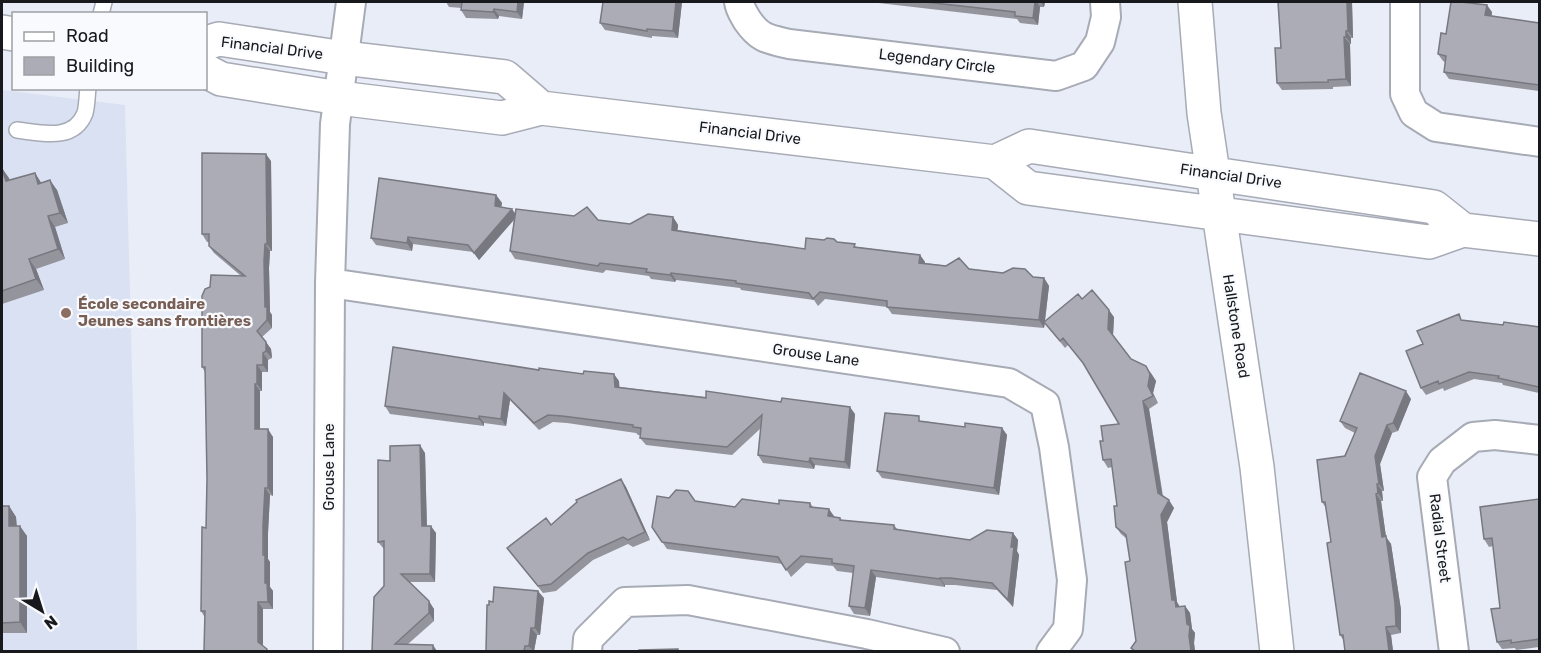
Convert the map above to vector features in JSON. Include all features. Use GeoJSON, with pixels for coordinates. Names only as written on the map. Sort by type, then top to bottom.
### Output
{"type":"FeatureCollection","features":[{"type":"Feature","properties":{"kind":"street"},"geometry":{"type":"LineString","coordinates":[[339,98],[351,2]]}},
{"type":"Feature","properties":{"kind":"street","name":"Legendary Circle"},"geometry":{"type":"LineString","coordinates":[[739,2],[740,9],[755,32],[766,39],[789,44],[1056,76],[1084,66],[1100,42],[1106,17],[1106,2]]}},
{"type":"Feature","properties":{"kind":"street","name":"Hallstone Road"},"geometry":{"type":"LineString","coordinates":[[1195,2],[1204,113],[1257,468],[1277,651]]}},
{"type":"Feature","properties":{"kind":"street"},"geometry":{"type":"LineString","coordinates":[[1405,2],[1405,94],[1414,113],[1436,127],[1539,142]]}},
{"type":"Feature","properties":{"kind":"street","name":"Financial Drive"},"geometry":{"type":"LineString","coordinates":[[207,43],[219,39],[344,58],[505,76],[541,108]]}},
{"type":"Feature","properties":{"kind":"street","name":"Financial Drive"},"geometry":{"type":"LineString","coordinates":[[207,72],[221,79],[339,98],[502,118],[541,108],[995,162],[1029,146],[1434,207],[1463,230]]}},
{"type":"Feature","properties":{"kind":"street","name":"Grouse Lane"},"geometry":{"type":"LineString","coordinates":[[328,651],[330,283],[335,124],[339,98]]}},
{"type":"Feature","properties":{"kind":"street"},"geometry":{"type":"LineString","coordinates":[[995,162],[1028,188],[1429,242],[1463,230],[1539,239]]}},
{"type":"Feature","properties":{"kind":"street","name":"Grouse Lane"},"geometry":{"type":"LineString","coordinates":[[330,283],[1009,383],[1044,404],[1054,447],[1072,580],[1068,629],[1051,651]]}},
{"type":"Feature","properties":{"kind":"street","name":"Radial Street"},"geometry":{"type":"LineString","coordinates":[[1454,651],[1432,477],[1442,461],[1473,437],[1495,435],[1539,440]]}},
{"type":"Feature","properties":{"kind":"street"},"geometry":{"type":"LineString","coordinates":[[587,651],[588,639],[625,602],[688,600],[866,642],[945,651]]}},
{"type":"Feature","properties":{"kind":"lane"},"geometry":{"type":"LineString","coordinates":[[17,130],[57,135],[75,128],[85,112],[88,90]]}},
{"type":"Feature","properties":{"kind":"shaded area","name":"École secondaire Jeunes sans frontières"},"geometry":{"type":"Polygon","coordinates":[[[2,90],[125,105],[136,521],[137,651],[2,652],[2,90]]]}},
{"type":"Feature","properties":{"kind":"building"},"geometry":{"type":"Polygon","coordinates":[[[462,2],[518,2],[517,12],[494,9],[493,12],[461,10],[462,2]]]}},
{"type":"Feature","properties":{"kind":"building"},"geometry":{"type":"Polygon","coordinates":[[[603,2],[676,2],[673,31],[647,29],[647,31],[600,23],[603,2]]]}},
{"type":"Feature","properties":{"kind":"building"},"geometry":{"type":"Polygon","coordinates":[[[925,2],[1035,2],[1033,18],[1015,16],[1015,12],[925,2]]]}},
{"type":"Feature","properties":{"kind":"building"},"geometry":{"type":"Polygon","coordinates":[[[1278,2],[1347,2],[1348,31],[1344,37],[1346,79],[1328,80],[1328,82],[1277,83],[1275,48],[1281,48],[1278,2]]]}},
{"type":"Feature","properties":{"kind":"building"},"geometry":{"type":"Polygon","coordinates":[[[1451,2],[1487,5],[1485,15],[1539,23],[1539,85],[1444,72],[1446,56],[1438,54],[1441,33],[1446,34],[1451,2]]]}},
{"type":"Feature","properties":{"kind":"building"},"geometry":{"type":"Polygon","coordinates":[[[202,153],[266,154],[267,244],[265,244],[264,261],[267,320],[257,331],[266,342],[266,351],[263,353],[263,365],[257,365],[255,429],[268,429],[268,488],[265,488],[263,555],[265,555],[268,602],[258,602],[258,642],[267,651],[204,651],[205,611],[201,611],[202,527],[206,528],[207,479],[205,367],[202,367],[202,296],[205,289],[210,287],[211,275],[245,276],[209,246],[209,234],[202,234],[202,153]]]}},
{"type":"Feature","properties":{"kind":"building"},"geometry":{"type":"Polygon","coordinates":[[[2,169],[6,181],[35,173],[38,184],[50,180],[60,213],[48,216],[58,249],[29,259],[36,279],[2,291],[2,169]]]}},
{"type":"Feature","properties":{"kind":"building"},"geometry":{"type":"Polygon","coordinates":[[[379,178],[496,195],[495,206],[512,209],[474,253],[468,245],[408,237],[407,243],[371,238],[379,178]]]}},
{"type":"Feature","properties":{"kind":"building"},"geometry":{"type":"Polygon","coordinates":[[[587,207],[598,220],[630,224],[648,214],[673,217],[672,230],[805,249],[806,238],[824,240],[827,238],[837,242],[855,244],[854,247],[920,255],[919,263],[946,266],[959,258],[969,269],[1003,273],[1013,268],[1025,269],[1033,277],[1044,278],[1039,320],[887,307],[887,301],[820,292],[813,299],[809,293],[736,283],[736,281],[646,272],[647,269],[600,263],[598,266],[510,251],[516,209],[574,216],[587,207]]]}},
{"type":"Feature","properties":{"kind":"building"},"geometry":{"type":"Polygon","coordinates":[[[1092,290],[1109,310],[1108,329],[1131,359],[1146,366],[1150,374],[1148,386],[1153,396],[1143,401],[1158,493],[1169,500],[1161,515],[1172,600],[1175,600],[1176,607],[1185,606],[1187,624],[1190,626],[1191,651],[1135,651],[1131,648],[1136,641],[1125,562],[1130,561],[1126,535],[1116,527],[1114,506],[1117,506],[1111,459],[1103,460],[1100,441],[1103,441],[1101,426],[1119,424],[1083,363],[1063,338],[1060,341],[1044,322],[1078,294],[1082,299],[1092,290]]]}},
{"type":"Feature","properties":{"kind":"building"},"geometry":{"type":"Polygon","coordinates":[[[1459,314],[1461,320],[1503,325],[1504,322],[1539,327],[1539,387],[1498,378],[1499,376],[1469,372],[1439,384],[1438,381],[1421,388],[1406,351],[1423,344],[1417,331],[1459,314]]]}},
{"type":"Feature","properties":{"kind":"building"},"geometry":{"type":"Polygon","coordinates":[[[393,347],[539,370],[539,368],[583,374],[584,371],[614,374],[615,387],[706,398],[706,391],[781,402],[782,398],[850,407],[845,462],[810,458],[809,462],[758,455],[762,415],[727,447],[640,438],[641,428],[633,427],[633,425],[562,416],[548,415],[534,423],[504,393],[501,419],[479,416],[479,419],[385,406],[393,347]]]}},
{"type":"Feature","properties":{"kind":"building"},"geometry":{"type":"Polygon","coordinates":[[[1360,373],[1406,391],[1393,423],[1387,425],[1375,456],[1379,484],[1377,484],[1378,493],[1376,494],[1382,537],[1386,536],[1395,603],[1396,626],[1386,627],[1389,651],[1345,651],[1343,635],[1340,635],[1327,543],[1331,542],[1325,502],[1322,502],[1317,460],[1345,456],[1357,428],[1340,421],[1360,373]]]}},
{"type":"Feature","properties":{"kind":"building"},"geometry":{"type":"Polygon","coordinates":[[[885,413],[919,416],[919,421],[965,427],[965,423],[1002,428],[994,488],[877,471],[885,413]]]}},
{"type":"Feature","properties":{"kind":"building"},"geometry":{"type":"Polygon","coordinates":[[[420,445],[422,526],[431,526],[430,574],[401,574],[429,601],[429,613],[395,644],[433,645],[433,651],[372,651],[374,597],[384,586],[384,541],[378,542],[378,460],[390,461],[390,446],[420,445]]]}},
{"type":"Feature","properties":{"kind":"building"},"geometry":{"type":"Polygon","coordinates":[[[621,479],[645,532],[628,540],[623,537],[588,553],[551,584],[538,586],[507,548],[546,518],[551,525],[577,502],[576,500],[621,479]]]}},
{"type":"Feature","properties":{"kind":"building"},"geometry":{"type":"Polygon","coordinates":[[[676,490],[688,491],[695,501],[735,507],[742,499],[779,504],[779,500],[810,503],[810,507],[829,509],[828,516],[840,518],[840,520],[894,525],[894,529],[970,540],[987,530],[1013,533],[1011,547],[1014,547],[1008,600],[992,583],[871,570],[865,608],[849,606],[854,566],[832,563],[832,559],[801,556],[786,570],[778,557],[662,542],[652,527],[657,496],[669,498],[676,490]]]}},
{"type":"Feature","properties":{"kind":"building"},"geometry":{"type":"Polygon","coordinates":[[[1539,499],[1539,639],[1511,643],[1511,640],[1497,642],[1491,609],[1500,608],[1492,538],[1484,539],[1480,507],[1539,499]]]}},
{"type":"Feature","properties":{"kind":"building"},"geometry":{"type":"Polygon","coordinates":[[[2,506],[9,506],[9,526],[20,526],[20,622],[2,623],[2,506]]]}},
{"type":"Feature","properties":{"kind":"building"},"geometry":{"type":"Polygon","coordinates":[[[494,587],[538,591],[535,628],[531,628],[529,646],[525,646],[524,651],[486,651],[487,605],[489,601],[493,602],[494,587]]]}},
{"type":"Feature","properties":{"kind":"building"},"geometry":{"type":"Polygon","coordinates":[[[678,649],[678,651],[639,651],[639,650],[678,649]]]}},
{"type":"Feature","properties":{"kind":"place","name":"École secondaire Jeunes sans frontières"},"geometry":{"type":"Point","coordinates":[66,313]}}]}
